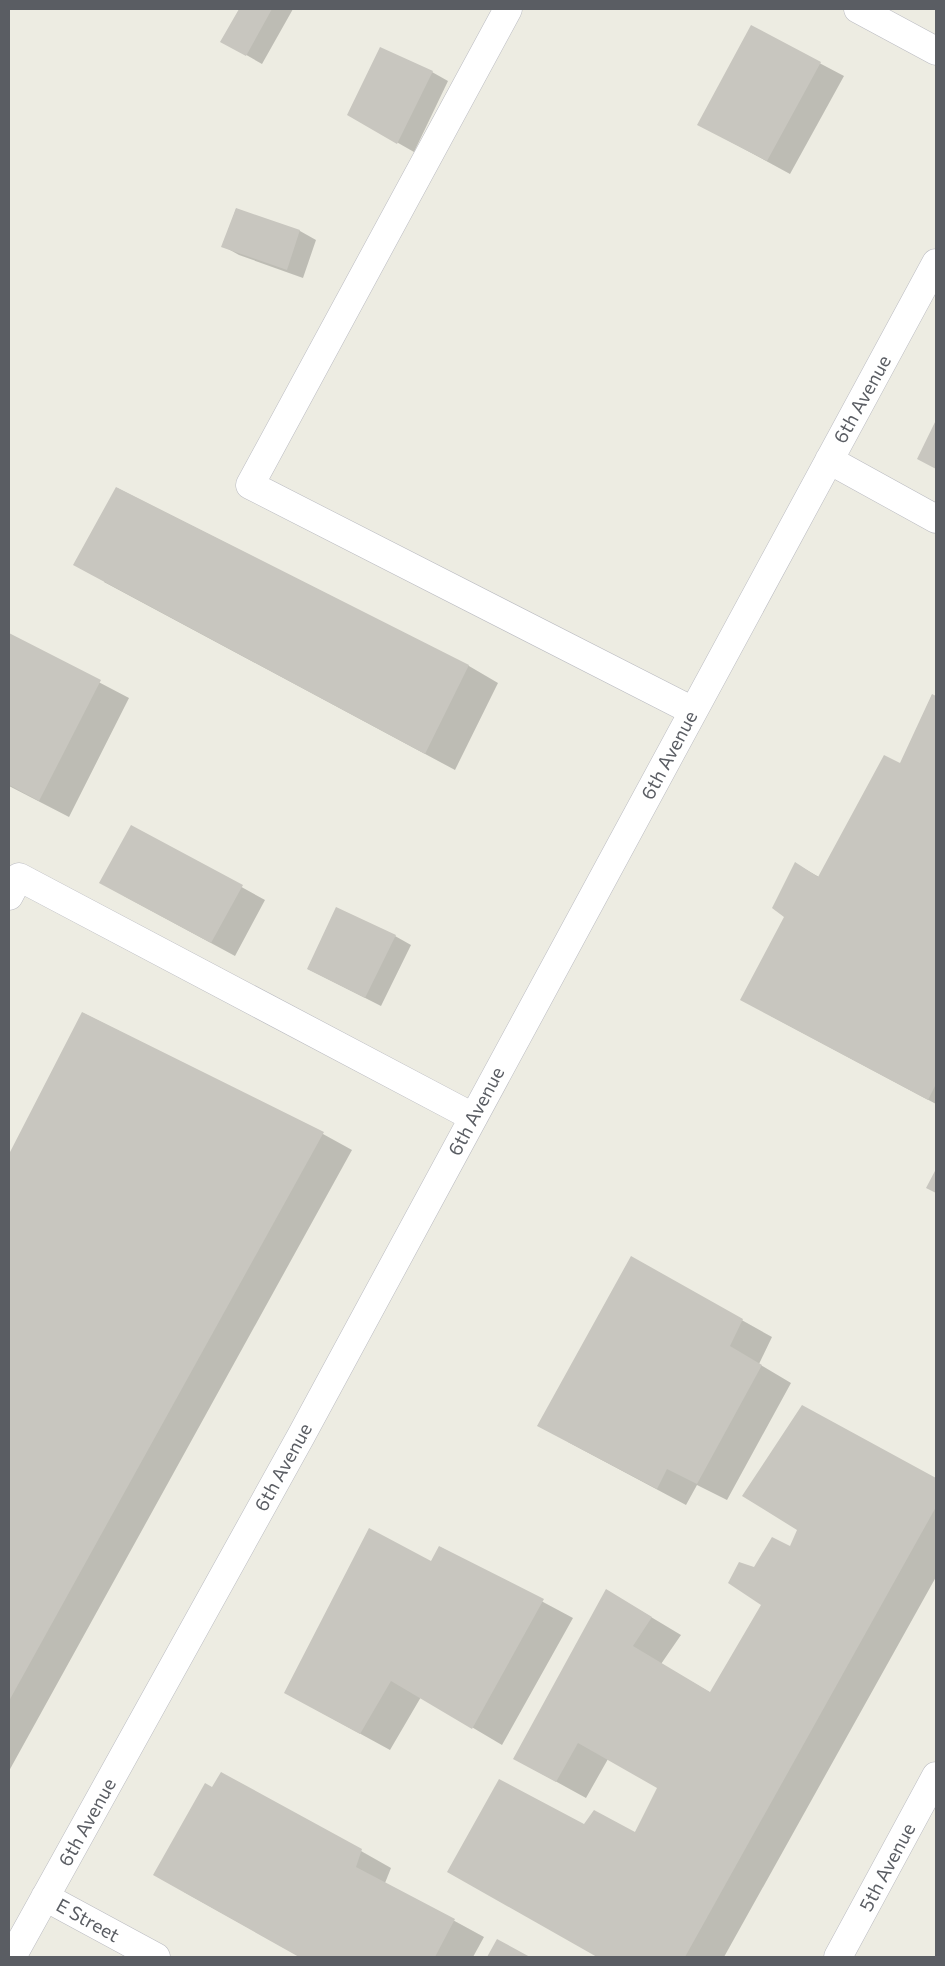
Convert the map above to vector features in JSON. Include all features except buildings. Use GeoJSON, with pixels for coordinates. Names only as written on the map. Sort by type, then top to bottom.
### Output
{"type":"FeatureCollection","features":[{"type":"Feature","properties":{"kind":"street"},"geometry":{"type":"LineString","coordinates":[[508,9],[250,486],[693,711]]}},
{"type":"Feature","properties":{"kind":"street"},"geometry":{"type":"LineString","coordinates":[[858,9],[936,51]]}},
{"type":"Feature","properties":{"kind":"street","name":"6th Avenue"},"geometry":{"type":"LineString","coordinates":[[12,1957],[296,1445],[936,263]]}},
{"type":"Feature","properties":{"kind":"street"},"geometry":{"type":"LineString","coordinates":[[829,460],[936,519]]}},
{"type":"Feature","properties":{"kind":"street"},"geometry":{"type":"LineString","coordinates":[[9,896],[19,877],[473,1117]]}},
{"type":"Feature","properties":{"kind":"street","name":"5th Avenue"},"geometry":{"type":"LineString","coordinates":[[838,1957],[936,1776]]}},
{"type":"Feature","properties":{"kind":"street","name":"E Street"},"geometry":{"type":"LineString","coordinates":[[45,1897],[156,1957]]}}]}
